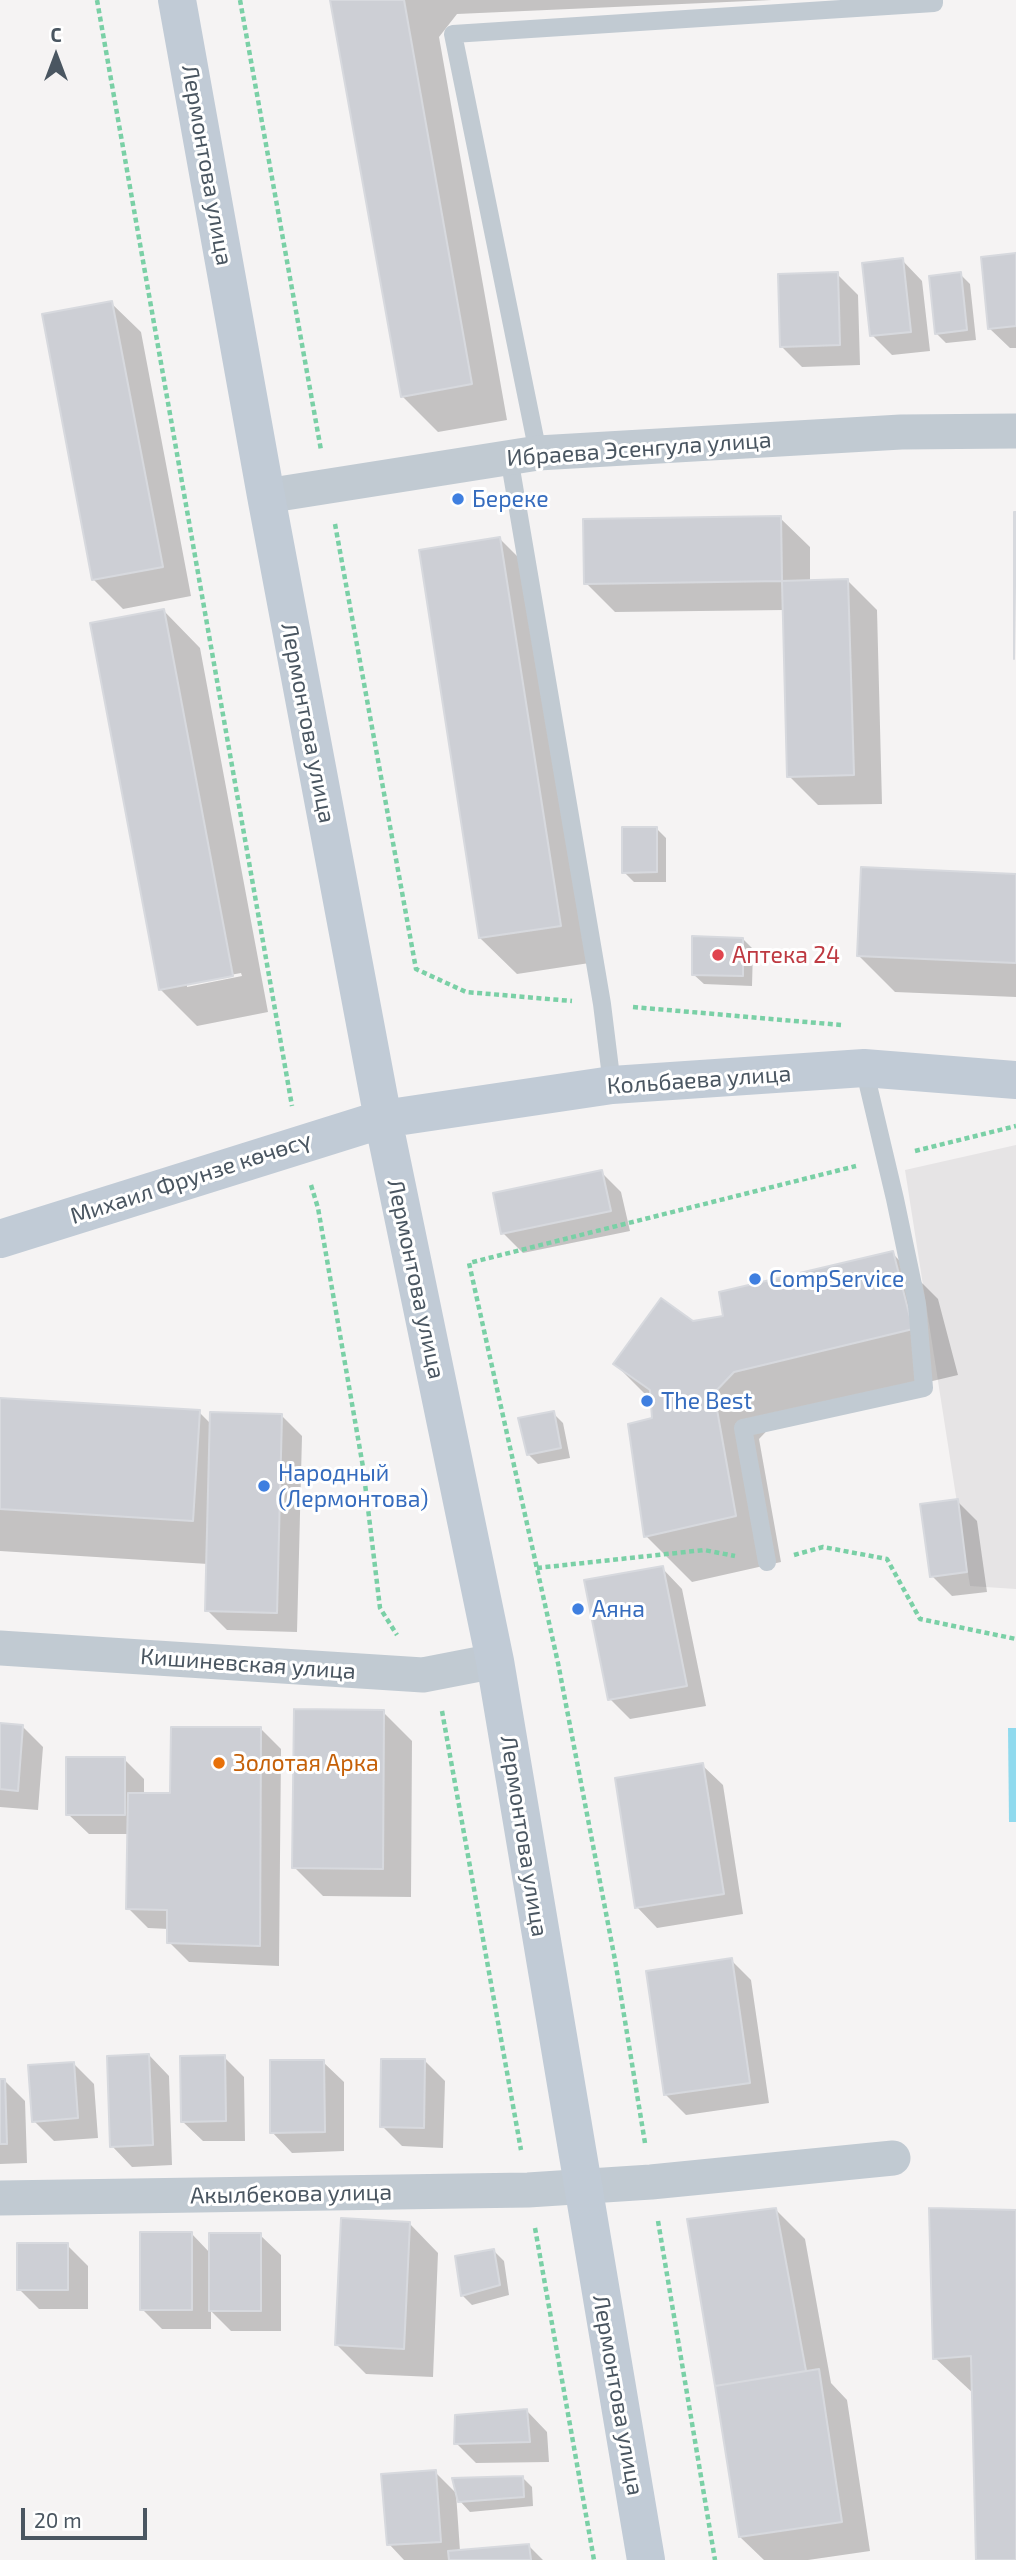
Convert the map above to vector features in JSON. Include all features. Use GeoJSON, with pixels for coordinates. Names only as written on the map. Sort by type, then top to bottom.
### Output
{"type":"FeatureCollection","features":[{"type":"Feature","properties":{"kind":"main road","name":"Лермонтова улица"},"geometry":{"type":"LineString","coordinates":[[177,0],[266,496],[383,1119],[495,1661],[646,2560]]}},
{"type":"Feature","properties":{"kind":"main road","name":"Кольбаева улица"},"geometry":{"type":"LineString","coordinates":[[383,1119],[612,1085],[864,1069],[1016,1080]]}},
{"type":"Feature","properties":{"kind":"main road","name":"Михаил Фрунзе көчөсү"},"geometry":{"type":"LineString","coordinates":[[0,1239],[383,1119]]}},
{"type":"Feature","properties":{"kind":"street","name":"Ибраева Эсенгула улица"},"geometry":{"type":"LineString","coordinates":[[266,496],[523,455],[901,432],[1016,431]]}},
{"type":"Feature","properties":{"kind":"street","name":"Кишиневская улица"},"geometry":{"type":"LineString","coordinates":[[0,1648],[423,1675],[495,1661]]}},
{"type":"Feature","properties":{"kind":"street","name":"Акылбекова улица"},"geometry":{"type":"LineString","coordinates":[[0,2198],[528,2190],[651,2182],[893,2158]]}},
{"type":"Feature","properties":{"kind":"lane"},"geometry":{"type":"LineString","coordinates":[[612,1085],[523,455],[453,34],[934,3],[934,0]]}},
{"type":"Feature","properties":{"kind":"lane"},"geometry":{"type":"LineString","coordinates":[[767,1562],[743,1428],[924,1388],[917,1304],[864,1069]]}},
{"type":"Feature","properties":{"kind":"path"},"geometry":{"type":"LineString","coordinates":[[97,0],[299,1144],[318,1208],[359,1440],[380,1608],[441,1703],[594,2560]]}},
{"type":"Feature","properties":{"kind":"path"},"geometry":{"type":"LineString","coordinates":[[240,0],[328,485]]}},
{"type":"Feature","properties":{"kind":"path"},"geometry":{"type":"LineString","coordinates":[[715,2560],[615,1960],[558,1663],[469,1263],[1016,1126]]}},
{"type":"Feature","properties":{"kind":"shaded area"},"geometry":{"type":"Polygon","coordinates":[[[1016,1145],[1016,1589],[970,1586],[905,1170],[1016,1145]]]}},
{"type":"Feature","properties":{"kind":"water"},"geometry":{"type":"Polygon","coordinates":[[[1008,1728],[1016,1728],[1016,1822],[1009,1822],[1008,1728]]]}},
{"type":"Feature","properties":{"kind":"building"},"geometry":{"type":"Polygon","coordinates":[[[330,0],[404,0],[472,384],[401,397],[330,0]]]}},
{"type":"Feature","properties":{"kind":"building"},"geometry":{"type":"Polygon","coordinates":[[[1016,253],[1016,326],[988,329],[981,257],[1016,253]]]}},
{"type":"Feature","properties":{"kind":"building"},"geometry":{"type":"Polygon","coordinates":[[[903,258],[911,332],[870,336],[862,263],[903,258]]]}},
{"type":"Feature","properties":{"kind":"building"},"geometry":{"type":"Polygon","coordinates":[[[838,272],[840,345],[780,347],[778,274],[838,272]]]}},
{"type":"Feature","properties":{"kind":"building"},"geometry":{"type":"Polygon","coordinates":[[[961,272],[967,330],[935,334],[929,276],[961,272]]]}},
{"type":"Feature","properties":{"kind":"building"},"geometry":{"type":"Polygon","coordinates":[[[112,301],[163,567],[92,580],[42,314],[112,301]]]}},
{"type":"Feature","properties":{"kind":"building"},"geometry":{"type":"Polygon","coordinates":[[[1014,512],[1016,512],[1014,659],[1014,512]]]}},
{"type":"Feature","properties":{"kind":"building"},"geometry":{"type":"Polygon","coordinates":[[[781,516],[782,581],[584,584],[583,519],[781,516]]]}},
{"type":"Feature","properties":{"kind":"building"},"geometry":{"type":"Polygon","coordinates":[[[500,537],[561,926],[479,938],[419,550],[500,537]]]}},
{"type":"Feature","properties":{"kind":"building"},"geometry":{"type":"Polygon","coordinates":[[[848,579],[854,775],[787,777],[782,581],[848,579]]]}},
{"type":"Feature","properties":{"kind":"building"},"geometry":{"type":"Polygon","coordinates":[[[164,609],[233,976],[159,990],[90,623],[164,609]]]}},
{"type":"Feature","properties":{"kind":"building"},"geometry":{"type":"Polygon","coordinates":[[[622,827],[657,827],[657,872],[622,873],[622,827]]]}},
{"type":"Feature","properties":{"kind":"building"},"geometry":{"type":"Polygon","coordinates":[[[861,867],[1016,874],[1016,963],[857,956],[861,867]]]}},
{"type":"Feature","properties":{"kind":"building"},"geometry":{"type":"Polygon","coordinates":[[[692,936],[743,938],[743,976],[692,975],[692,936]]]}},
{"type":"Feature","properties":{"kind":"building"},"geometry":{"type":"Polygon","coordinates":[[[602,1170],[611,1211],[501,1234],[493,1193],[602,1170]]]}},
{"type":"Feature","properties":{"kind":"building"},"geometry":{"type":"Polygon","coordinates":[[[893,1251],[913,1329],[734,1372],[714,1393],[736,1516],[644,1537],[628,1424],[652,1418],[650,1390],[613,1364],[661,1298],[693,1321],[723,1316],[719,1292],[893,1251]]]}},
{"type":"Feature","properties":{"kind":"building"},"geometry":{"type":"Polygon","coordinates":[[[0,1398],[200,1410],[193,1521],[0,1509],[0,1398]]]}},
{"type":"Feature","properties":{"kind":"building"},"geometry":{"type":"Polygon","coordinates":[[[554,1411],[561,1448],[527,1455],[518,1418],[554,1411]]]}},
{"type":"Feature","properties":{"kind":"building"},"geometry":{"type":"Polygon","coordinates":[[[210,1412],[282,1414],[277,1613],[205,1611],[210,1412]]]}},
{"type":"Feature","properties":{"kind":"building"},"geometry":{"type":"Polygon","coordinates":[[[958,1499],[967,1572],[930,1577],[920,1504],[958,1499]]]}},
{"type":"Feature","properties":{"kind":"building"},"geometry":{"type":"Polygon","coordinates":[[[663,1566],[687,1686],[608,1700],[584,1580],[663,1566]]]}},
{"type":"Feature","properties":{"kind":"building"},"geometry":{"type":"Polygon","coordinates":[[[294,1709],[384,1710],[383,1869],[292,1868],[294,1709]]]}},
{"type":"Feature","properties":{"kind":"building"},"geometry":{"type":"Polygon","coordinates":[[[0,1723],[23,1725],[18,1791],[0,1789],[0,1723]]]}},
{"type":"Feature","properties":{"kind":"building"},"geometry":{"type":"Polygon","coordinates":[[[171,1727],[261,1727],[260,1946],[167,1943],[167,1910],[126,1909],[128,1793],[170,1793],[171,1727]]]}},
{"type":"Feature","properties":{"kind":"building"},"geometry":{"type":"Polygon","coordinates":[[[66,1757],[125,1757],[125,1815],[66,1815],[66,1757]]]}},
{"type":"Feature","properties":{"kind":"building"},"geometry":{"type":"Polygon","coordinates":[[[703,1763],[724,1894],[635,1908],[615,1778],[703,1763]]]}},
{"type":"Feature","properties":{"kind":"building"},"geometry":{"type":"Polygon","coordinates":[[[732,1958],[750,2083],[664,2095],[646,1971],[732,1958]]]}},
{"type":"Feature","properties":{"kind":"building"},"geometry":{"type":"Polygon","coordinates":[[[149,2054],[153,2145],[110,2147],[107,2056],[149,2054]]]}},
{"type":"Feature","properties":{"kind":"building"},"geometry":{"type":"Polygon","coordinates":[[[225,2055],[226,2121],[181,2122],[180,2056],[225,2055]]]}},
{"type":"Feature","properties":{"kind":"building"},"geometry":{"type":"Polygon","coordinates":[[[381,2059],[425,2059],[424,2128],[380,2127],[381,2059]]]}},
{"type":"Feature","properties":{"kind":"building"},"geometry":{"type":"Polygon","coordinates":[[[270,2060],[324,2060],[325,2132],[270,2133],[270,2060]]]}},
{"type":"Feature","properties":{"kind":"building"},"geometry":{"type":"Polygon","coordinates":[[[74,2062],[78,2118],[32,2122],[28,2065],[74,2062]]]}},
{"type":"Feature","properties":{"kind":"building"},"geometry":{"type":"Polygon","coordinates":[[[0,2079],[5,2079],[7,2144],[0,2144],[0,2079]]]}},
{"type":"Feature","properties":{"kind":"building"},"geometry":{"type":"Polygon","coordinates":[[[776,2208],[806,2371],[715,2386],[687,2219],[776,2208]]]}},
{"type":"Feature","properties":{"kind":"building"},"geometry":{"type":"Polygon","coordinates":[[[929,2208],[1016,2210],[1016,2560],[976,2560],[971,2356],[933,2359],[929,2208]]]}},
{"type":"Feature","properties":{"kind":"building"},"geometry":{"type":"Polygon","coordinates":[[[341,2218],[410,2222],[404,2349],[335,2345],[341,2218]]]}},
{"type":"Feature","properties":{"kind":"building"},"geometry":{"type":"Polygon","coordinates":[[[140,2232],[192,2232],[192,2310],[140,2310],[140,2232]]]}},
{"type":"Feature","properties":{"kind":"building"},"geometry":{"type":"Polygon","coordinates":[[[209,2233],[261,2233],[261,2311],[209,2311],[209,2233]]]}},
{"type":"Feature","properties":{"kind":"building"},"geometry":{"type":"Polygon","coordinates":[[[17,2243],[68,2243],[68,2290],[17,2290],[17,2243]]]}},
{"type":"Feature","properties":{"kind":"building"},"geometry":{"type":"Polygon","coordinates":[[[494,2249],[500,2285],[461,2296],[455,2256],[494,2249]]]}},
{"type":"Feature","properties":{"kind":"building"},"geometry":{"type":"Polygon","coordinates":[[[819,2369],[842,2522],[739,2537],[715,2386],[819,2369]]]}},
{"type":"Feature","properties":{"kind":"building"},"geometry":{"type":"Polygon","coordinates":[[[527,2409],[530,2442],[454,2444],[455,2415],[527,2409]]]}},
{"type":"Feature","properties":{"kind":"building"},"geometry":{"type":"Polygon","coordinates":[[[436,2470],[441,2542],[387,2545],[381,2474],[436,2470]]]}},
{"type":"Feature","properties":{"kind":"building"},"geometry":{"type":"Polygon","coordinates":[[[523,2476],[524,2497],[458,2502],[452,2478],[523,2476]]]}},
{"type":"Feature","properties":{"kind":"building"},"geometry":{"type":"Polygon","coordinates":[[[529,2544],[531,2560],[449,2560],[448,2551],[529,2544]]]}},
{"type":"Feature","properties":{"kind":"place","name":"Береке"},"geometry":{"type":"Point","coordinates":[458,499]}},
{"type":"Feature","properties":{"kind":"place","name":"Аптека 24"},"geometry":{"type":"Point","coordinates":[718,955]}},
{"type":"Feature","properties":{"kind":"place","name":"CompService"},"geometry":{"type":"Point","coordinates":[755,1279]}},
{"type":"Feature","properties":{"kind":"place","name":"The Best"},"geometry":{"type":"Point","coordinates":[647,1401]}},
{"type":"Feature","properties":{"kind":"place","name":"Народный (Лермонтова)"},"geometry":{"type":"Point","coordinates":[264,1486]}},
{"type":"Feature","properties":{"kind":"place","name":"Аяна"},"geometry":{"type":"Point","coordinates":[578,1609]}},
{"type":"Feature","properties":{"kind":"place","name":"Золотая Арка"},"geometry":{"type":"Point","coordinates":[219,1763]}}]}
